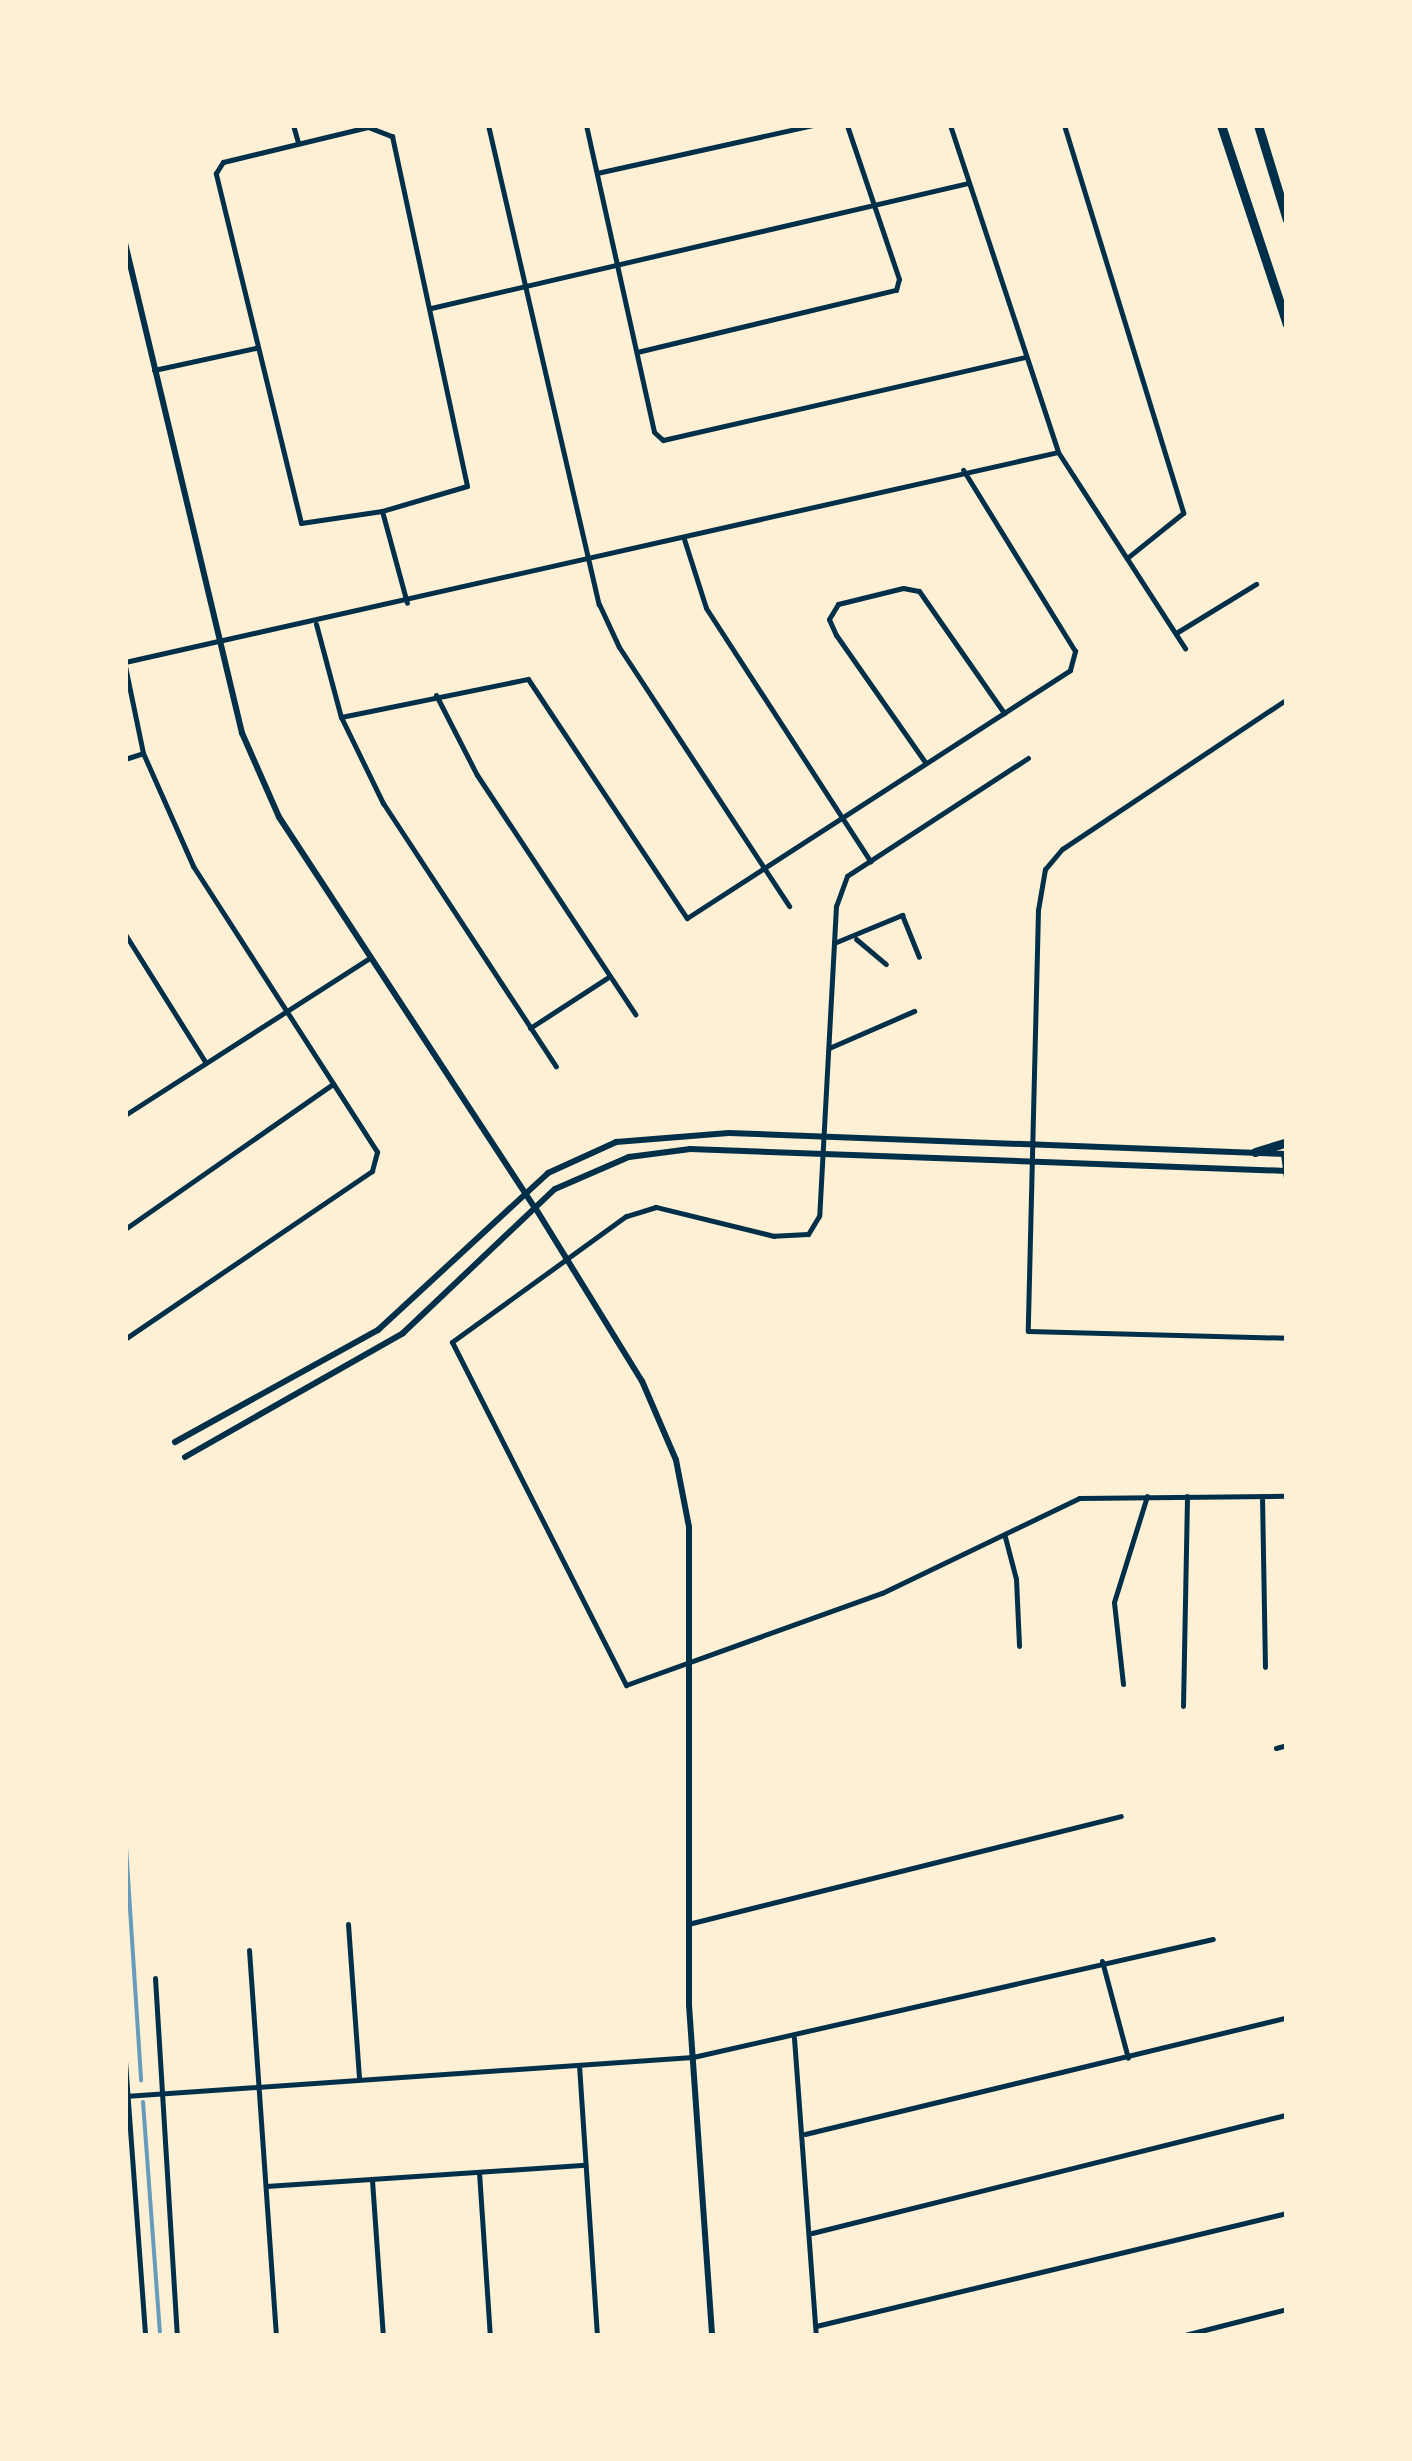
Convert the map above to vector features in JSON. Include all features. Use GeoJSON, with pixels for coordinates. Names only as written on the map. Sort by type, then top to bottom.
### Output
{"type":"FeatureCollection","features":[{"type":"Feature","properties":{"kind":"highway"},"geometry":{"type":"LineString","coordinates":[[1222,125],[1287,324]]}},
{"type":"Feature","properties":{"kind":"highway"},"geometry":{"type":"LineString","coordinates":[[1258,125],[1287,220]]}},
{"type":"Feature","properties":{"kind":"highway"},"geometry":{"type":"LineString","coordinates":[[1255,1152],[1287,1142]]}},
{"type":"Feature","properties":{"kind":"main road"},"geometry":{"type":"LineString","coordinates":[[125,243],[242,733],[278,817],[536,1209],[642,1381],[676,1460],[690,1526],[688,1924],[712,2336]]}},
{"type":"Feature","properties":{"kind":"main road"},"geometry":{"type":"LineString","coordinates":[[175,1442],[378,1330],[548,1173],[616,1142],[682,1133],[1031,1142],[1286,1154],[1287,1173],[690,1149],[629,1157],[555,1190],[403,1333],[185,1457]]}},
{"type":"Feature","properties":{"kind":"street"},"geometry":{"type":"LineString","coordinates":[[293,125],[298,143]]}},
{"type":"Feature","properties":{"kind":"street"},"geometry":{"type":"LineString","coordinates":[[488,125],[600,604],[618,647],[768,868],[788,906]]}},
{"type":"Feature","properties":{"kind":"street"},"geometry":{"type":"LineString","coordinates":[[586,125],[654,432],[663,440],[1025,357]]}},
{"type":"Feature","properties":{"kind":"street"},"geometry":{"type":"LineString","coordinates":[[597,173],[813,125]]}},
{"type":"Feature","properties":{"kind":"street"},"geometry":{"type":"LineString","coordinates":[[637,352],[888,294],[900,279],[847,125]]}},
{"type":"Feature","properties":{"kind":"street"},"geometry":{"type":"LineString","coordinates":[[950,125],[1058,452],[1184,648]]}},
{"type":"Feature","properties":{"kind":"street"},"geometry":{"type":"LineString","coordinates":[[1064,125],[1183,513],[1127,558]]}},
{"type":"Feature","properties":{"kind":"street"},"geometry":{"type":"LineString","coordinates":[[386,128],[431,308],[467,486],[382,511],[301,523],[256,348],[218,167],[298,143],[386,128]]}},
{"type":"Feature","properties":{"kind":"street"},"geometry":{"type":"LineString","coordinates":[[431,308],[968,183]]}},
{"type":"Feature","properties":{"kind":"street"},"geometry":{"type":"LineString","coordinates":[[154,370],[256,348]]}},
{"type":"Feature","properties":{"kind":"street"},"geometry":{"type":"LineString","coordinates":[[125,1339],[372,1171],[377,1152],[193,866],[143,753],[125,664],[684,539],[963,470],[1058,452]]}},
{"type":"Feature","properties":{"kind":"street"},"geometry":{"type":"LineString","coordinates":[[341,717],[528,679],[688,918],[689,912],[707,908],[1070,670],[1075,651],[963,470]]}},
{"type":"Feature","properties":{"kind":"street"},"geometry":{"type":"LineString","coordinates":[[382,511],[407,603]]}},
{"type":"Feature","properties":{"kind":"street"},"geometry":{"type":"LineString","coordinates":[[684,539],[706,608],[870,861]]}},
{"type":"Feature","properties":{"kind":"street"},"geometry":{"type":"LineString","coordinates":[[1176,633],[1256,584]]}},
{"type":"Feature","properties":{"kind":"street"},"geometry":{"type":"LineString","coordinates":[[926,763],[838,638],[829,619],[838,604],[903,588],[924,598],[1004,712]]}},
{"type":"Feature","properties":{"kind":"street"},"geometry":{"type":"LineString","coordinates":[[316,624],[341,717],[383,802],[556,1066]]}},
{"type":"Feature","properties":{"kind":"street"},"geometry":{"type":"LineString","coordinates":[[436,695],[477,775],[634,1014]]}},
{"type":"Feature","properties":{"kind":"street"},"geometry":{"type":"LineString","coordinates":[[1287,699],[1062,850],[1045,869],[1038,896],[1028,1332],[1287,1338]]}},
{"type":"Feature","properties":{"kind":"street"},"geometry":{"type":"LineString","coordinates":[[125,759],[143,753]]}},
{"type":"Feature","properties":{"kind":"street"},"geometry":{"type":"LineString","coordinates":[[1028,758],[847,876],[836,906],[819,1216],[808,1234],[774,1236],[656,1207],[626,1216],[452,1342],[626,1685],[795,1628],[1004,1538],[1079,1498],[1287,1496]]}},
{"type":"Feature","properties":{"kind":"street"},"geometry":{"type":"LineString","coordinates":[[834,943],[856,939],[902,915],[918,957]]}},
{"type":"Feature","properties":{"kind":"street"},"geometry":{"type":"LineString","coordinates":[[125,934],[206,1064]]}},
{"type":"Feature","properties":{"kind":"street"},"geometry":{"type":"LineString","coordinates":[[856,939],[886,964]]}},
{"type":"Feature","properties":{"kind":"street"},"geometry":{"type":"LineString","coordinates":[[126,1112],[368,958]]}},
{"type":"Feature","properties":{"kind":"street"},"geometry":{"type":"LineString","coordinates":[[530,1028],[608,977]]}},
{"type":"Feature","properties":{"kind":"street"},"geometry":{"type":"LineString","coordinates":[[829,1048],[914,1011]]}},
{"type":"Feature","properties":{"kind":"street"},"geometry":{"type":"LineString","coordinates":[[125,1229],[333,1084]]}},
{"type":"Feature","properties":{"kind":"street"},"geometry":{"type":"LineString","coordinates":[[175,1442],[185,1457]]}},
{"type":"Feature","properties":{"kind":"street"},"geometry":{"type":"LineString","coordinates":[[1123,1684],[1114,1602],[1147,1496]]}},
{"type":"Feature","properties":{"kind":"street"},"geometry":{"type":"LineString","coordinates":[[1182,1706],[1187,1496]]}},
{"type":"Feature","properties":{"kind":"street"},"geometry":{"type":"LineString","coordinates":[[1262,1496],[1266,1667]]}},
{"type":"Feature","properties":{"kind":"street"},"geometry":{"type":"LineString","coordinates":[[1004,1538],[1016,1579],[1019,1646]]}},
{"type":"Feature","properties":{"kind":"street"},"geometry":{"type":"LineString","coordinates":[[1276,1748],[1287,1745]]}},
{"type":"Feature","properties":{"kind":"street"},"geometry":{"type":"LineString","coordinates":[[688,1924],[1122,1816]]}},
{"type":"Feature","properties":{"kind":"street"},"geometry":{"type":"LineString","coordinates":[[348,1924],[359,2079]]}},
{"type":"Feature","properties":{"kind":"street"},"geometry":{"type":"LineString","coordinates":[[126,2095],[693,2057],[794,2038],[1102,1961],[1212,1940]]}},
{"type":"Feature","properties":{"kind":"street"},"geometry":{"type":"LineString","coordinates":[[250,1950],[276,2336]]}},
{"type":"Feature","properties":{"kind":"street"},"geometry":{"type":"LineString","coordinates":[[1102,1961],[1128,2058]]}},
{"type":"Feature","properties":{"kind":"street"},"geometry":{"type":"LineString","coordinates":[[155,1978],[177,2336]]}},
{"type":"Feature","properties":{"kind":"street"},"geometry":{"type":"LineString","coordinates":[[805,2134],[1287,2017]]}},
{"type":"Feature","properties":{"kind":"street"},"geometry":{"type":"LineString","coordinates":[[794,2038],[805,2134],[816,2336]]}},
{"type":"Feature","properties":{"kind":"street"},"geometry":{"type":"LineString","coordinates":[[125,2061],[144,2336]]}},
{"type":"Feature","properties":{"kind":"street"},"geometry":{"type":"LineString","coordinates":[[579,2064],[598,2336]]}},
{"type":"Feature","properties":{"kind":"street"},"geometry":{"type":"LineString","coordinates":[[812,2232],[1287,2115]]}},
{"type":"Feature","properties":{"kind":"street"},"geometry":{"type":"LineString","coordinates":[[266,2186],[586,2165]]}},
{"type":"Feature","properties":{"kind":"street"},"geometry":{"type":"LineString","coordinates":[[479,2172],[490,2336]]}},
{"type":"Feature","properties":{"kind":"street"},"geometry":{"type":"LineString","coordinates":[[372,2180],[383,2336]]}},
{"type":"Feature","properties":{"kind":"street"},"geometry":{"type":"LineString","coordinates":[[816,2326],[1287,2213]]}},
{"type":"Feature","properties":{"kind":"street"},"geometry":{"type":"LineString","coordinates":[[1180,2336],[1287,2308]]}},
{"type":"Feature","properties":{"kind":"waterway"},"geometry":{"type":"LineString","coordinates":[[125,1831],[141,2080]]}},
{"type":"Feature","properties":{"kind":"waterway"},"geometry":{"type":"LineString","coordinates":[[143,2102],[160,2336]]}}]}
